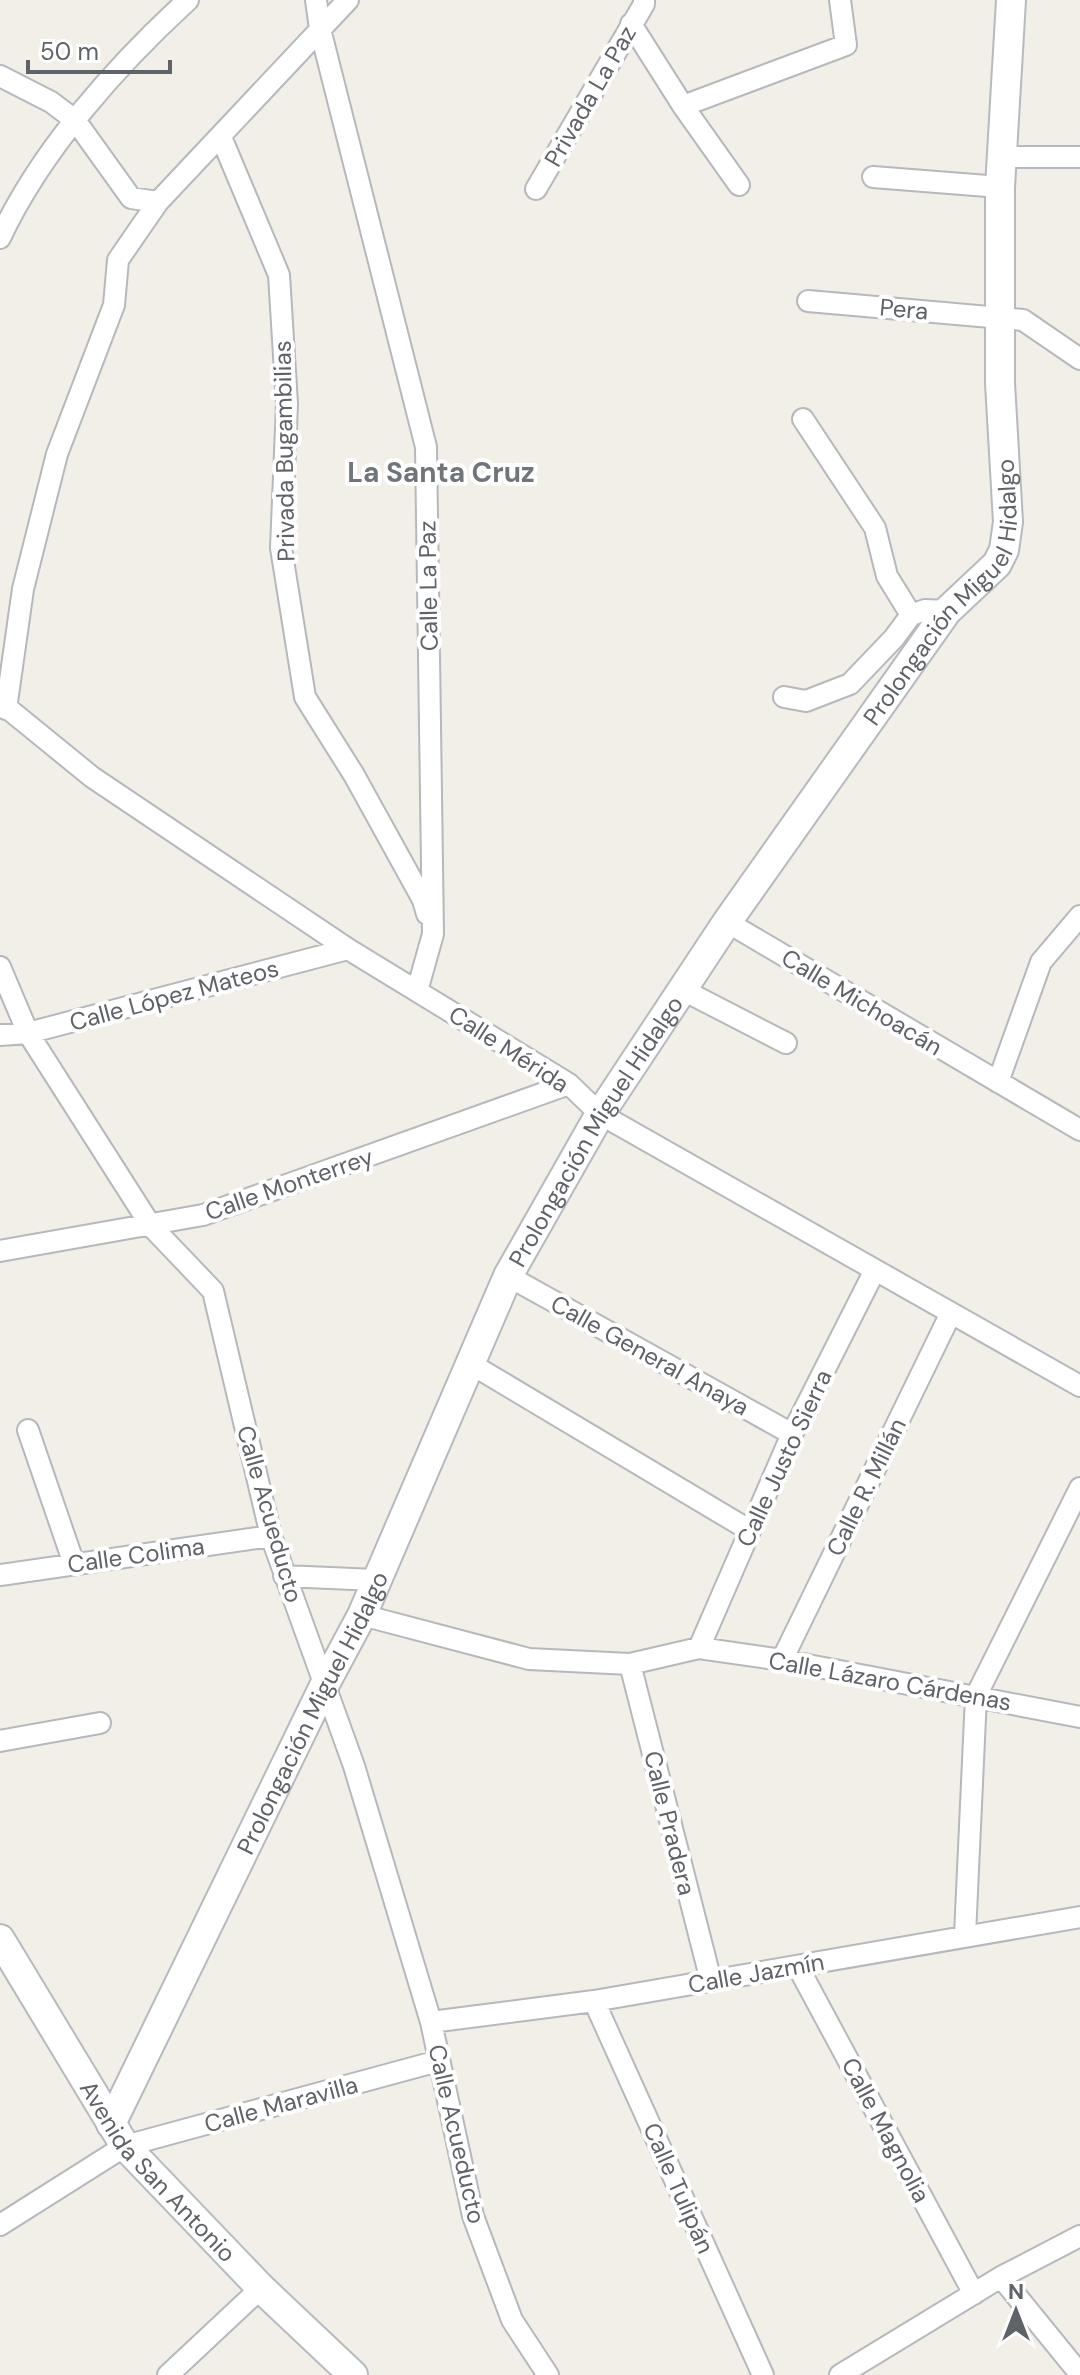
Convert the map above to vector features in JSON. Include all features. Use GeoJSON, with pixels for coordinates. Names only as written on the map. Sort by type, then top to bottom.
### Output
{"type":"FeatureCollection","features":[{"type":"Feature","properties":{"kind":"street"},"geometry":{"type":"LineString","coordinates":[[0,238],[12,212],[75,120],[149,35],[188,0]]}},
{"type":"Feature","properties":{"kind":"street","name":"Calle La Paz"},"geometry":{"type":"LineString","coordinates":[[316,0],[320,29],[426,447],[433,934],[417,991]]}},
{"type":"Feature","properties":{"kind":"street"},"geometry":{"type":"LineString","coordinates":[[3,705],[23,589],[57,454],[114,305],[118,260],[158,202],[348,0]]}},
{"type":"Feature","properties":{"kind":"street"},"geometry":{"type":"LineString","coordinates":[[683,106],[846,45],[840,0]]}},
{"type":"Feature","properties":{"kind":"street","name":"Prolongación Miguel Hidalgo"},"geometry":{"type":"LineString","coordinates":[[118,2135],[325,1684],[362,1615],[508,1276],[600,1114],[727,922],[947,611],[997,564],[1004,550],[1008,522],[1000,383],[1000,187],[1011,0]]}},
{"type":"Feature","properties":{"kind":"street","name":"Privada La Paz"},"geometry":{"type":"LineString","coordinates":[[536,189],[644,2]]}},
{"type":"Feature","properties":{"kind":"street"},"geometry":{"type":"LineString","coordinates":[[631,24],[683,106],[739,185]]}},
{"type":"Feature","properties":{"kind":"street"},"geometry":{"type":"LineString","coordinates":[[0,76],[51,102],[75,120],[131,198],[158,202]]}},
{"type":"Feature","properties":{"kind":"street","name":"Privada Bugambilias"},"geometry":{"type":"LineString","coordinates":[[221,137],[279,275],[287,404],[281,548],[305,697],[354,775],[423,900],[433,934]]}},
{"type":"Feature","properties":{"kind":"street"},"geometry":{"type":"LineString","coordinates":[[1001,157],[1080,157]]}},
{"type":"Feature","properties":{"kind":"street"},"geometry":{"type":"LineString","coordinates":[[873,177],[1000,187]]}},
{"type":"Feature","properties":{"kind":"street","name":"Pera"},"geometry":{"type":"LineString","coordinates":[[808,301],[1023,320],[1080,359]]}},
{"type":"Feature","properties":{"kind":"street"},"geometry":{"type":"LineString","coordinates":[[803,419],[875,528],[887,576],[911,615]]}},
{"type":"Feature","properties":{"kind":"street"},"geometry":{"type":"LineString","coordinates":[[784,697],[806,701],[850,684],[894,638],[911,615],[925,610],[947,611]]}},
{"type":"Feature","properties":{"kind":"street","name":"Calle Mérida"},"geometry":{"type":"LineString","coordinates":[[3,705],[92,777],[348,949],[569,1084],[600,1114],[951,1313],[1078,1381]]}},
{"type":"Feature","properties":{"kind":"street"},"geometry":{"type":"LineString","coordinates":[[998,1082],[1041,962],[1080,916]]}},
{"type":"Feature","properties":{"kind":"street","name":"Calle Michoacán"},"geometry":{"type":"LineString","coordinates":[[727,922],[1080,1130]]}},
{"type":"Feature","properties":{"kind":"street","name":"Calle López Mateos"},"geometry":{"type":"LineString","coordinates":[[0,1035],[28,1033],[348,949]]}},
{"type":"Feature","properties":{"kind":"street","name":"Calle Acueducto"},"geometry":{"type":"LineString","coordinates":[[0,967],[28,1033],[151,1226],[213,1291],[271,1536],[354,1766],[431,2022],[473,2216],[512,2320],[548,2375]]}},
{"type":"Feature","properties":{"kind":"street"},"geometry":{"type":"LineString","coordinates":[[683,990],[786,1043]]}},
{"type":"Feature","properties":{"kind":"street","name":"Calle Monterrey"},"geometry":{"type":"LineString","coordinates":[[0,1251],[203,1215],[569,1084]]}},
{"type":"Feature","properties":{"kind":"street","name":"Calle Justo Sierra"},"geometry":{"type":"LineString","coordinates":[[699,1648],[792,1434],[875,1270]]}},
{"type":"Feature","properties":{"kind":"street","name":"Calle General Anaya"},"geometry":{"type":"LineString","coordinates":[[508,1276],[792,1434]]}},
{"type":"Feature","properties":{"kind":"street","name":"Calle R. Millán"},"geometry":{"type":"LineString","coordinates":[[782,1660],[951,1313]]}},
{"type":"Feature","properties":{"kind":"street"},"geometry":{"type":"LineString","coordinates":[[471,1364],[749,1530]]}},
{"type":"Feature","properties":{"kind":"street"},"geometry":{"type":"LineString","coordinates":[[28,1430],[74,1564]]}},
{"type":"Feature","properties":{"kind":"street"},"geometry":{"type":"LineString","coordinates":[[965,1935],[976,1696],[1080,1488]]}},
{"type":"Feature","properties":{"kind":"street","name":"Calle Colima"},"geometry":{"type":"LineString","coordinates":[[0,1575],[271,1536]]}},
{"type":"Feature","properties":{"kind":"street"},"geometry":{"type":"LineString","coordinates":[[284,1576],[376,1580]]}},
{"type":"Feature","properties":{"kind":"street"},"geometry":{"type":"LineString","coordinates":[[362,1615],[529,1659],[630,1664],[699,1648]]}},
{"type":"Feature","properties":{"kind":"street","name":"Calle Lázaro Cárdenas"},"geometry":{"type":"LineString","coordinates":[[699,1648],[782,1660],[1080,1717]]}},
{"type":"Feature","properties":{"kind":"street","name":"Calle Pradera"},"geometry":{"type":"LineString","coordinates":[[630,1664],[711,1981]]}},
{"type":"Feature","properties":{"kind":"street"},"geometry":{"type":"LineString","coordinates":[[0,1741],[100,1723]]}},
{"type":"Feature","properties":{"kind":"street","name":"Calle Jazmín"},"geometry":{"type":"LineString","coordinates":[[431,2022],[594,2001],[1080,1917]]}},
{"type":"Feature","properties":{"kind":"street","name":"Avenida San Antonio"},"geometry":{"type":"LineString","coordinates":[[0,1939],[118,2135],[343,2372]]}},
{"type":"Feature","properties":{"kind":"street","name":"Calle Magnolia"},"geometry":{"type":"LineString","coordinates":[[798,1967],[974,2294]]}},
{"type":"Feature","properties":{"kind":"street","name":"Calle Tulipán"},"geometry":{"type":"LineString","coordinates":[[594,2001],[763,2375]]}},
{"type":"Feature","properties":{"kind":"street","name":"Calle Maravilla"},"geometry":{"type":"LineString","coordinates":[[0,2225],[118,2135],[438,2061]]}},
{"type":"Feature","properties":{"kind":"street"},"geometry":{"type":"LineString","coordinates":[[840,2375],[1001,2277],[1080,2236]]}},
{"type":"Feature","properties":{"kind":"street"},"geometry":{"type":"LineString","coordinates":[[1001,2277],[1080,2374]]}},
{"type":"Feature","properties":{"kind":"street"},"geometry":{"type":"LineString","coordinates":[[168,2375],[261,2288]]}},
{"type":"Feature","properties":{"kind":"district","name":"La Santa Cruz"},"geometry":{"type":"Point","coordinates":[441,472]}}]}
